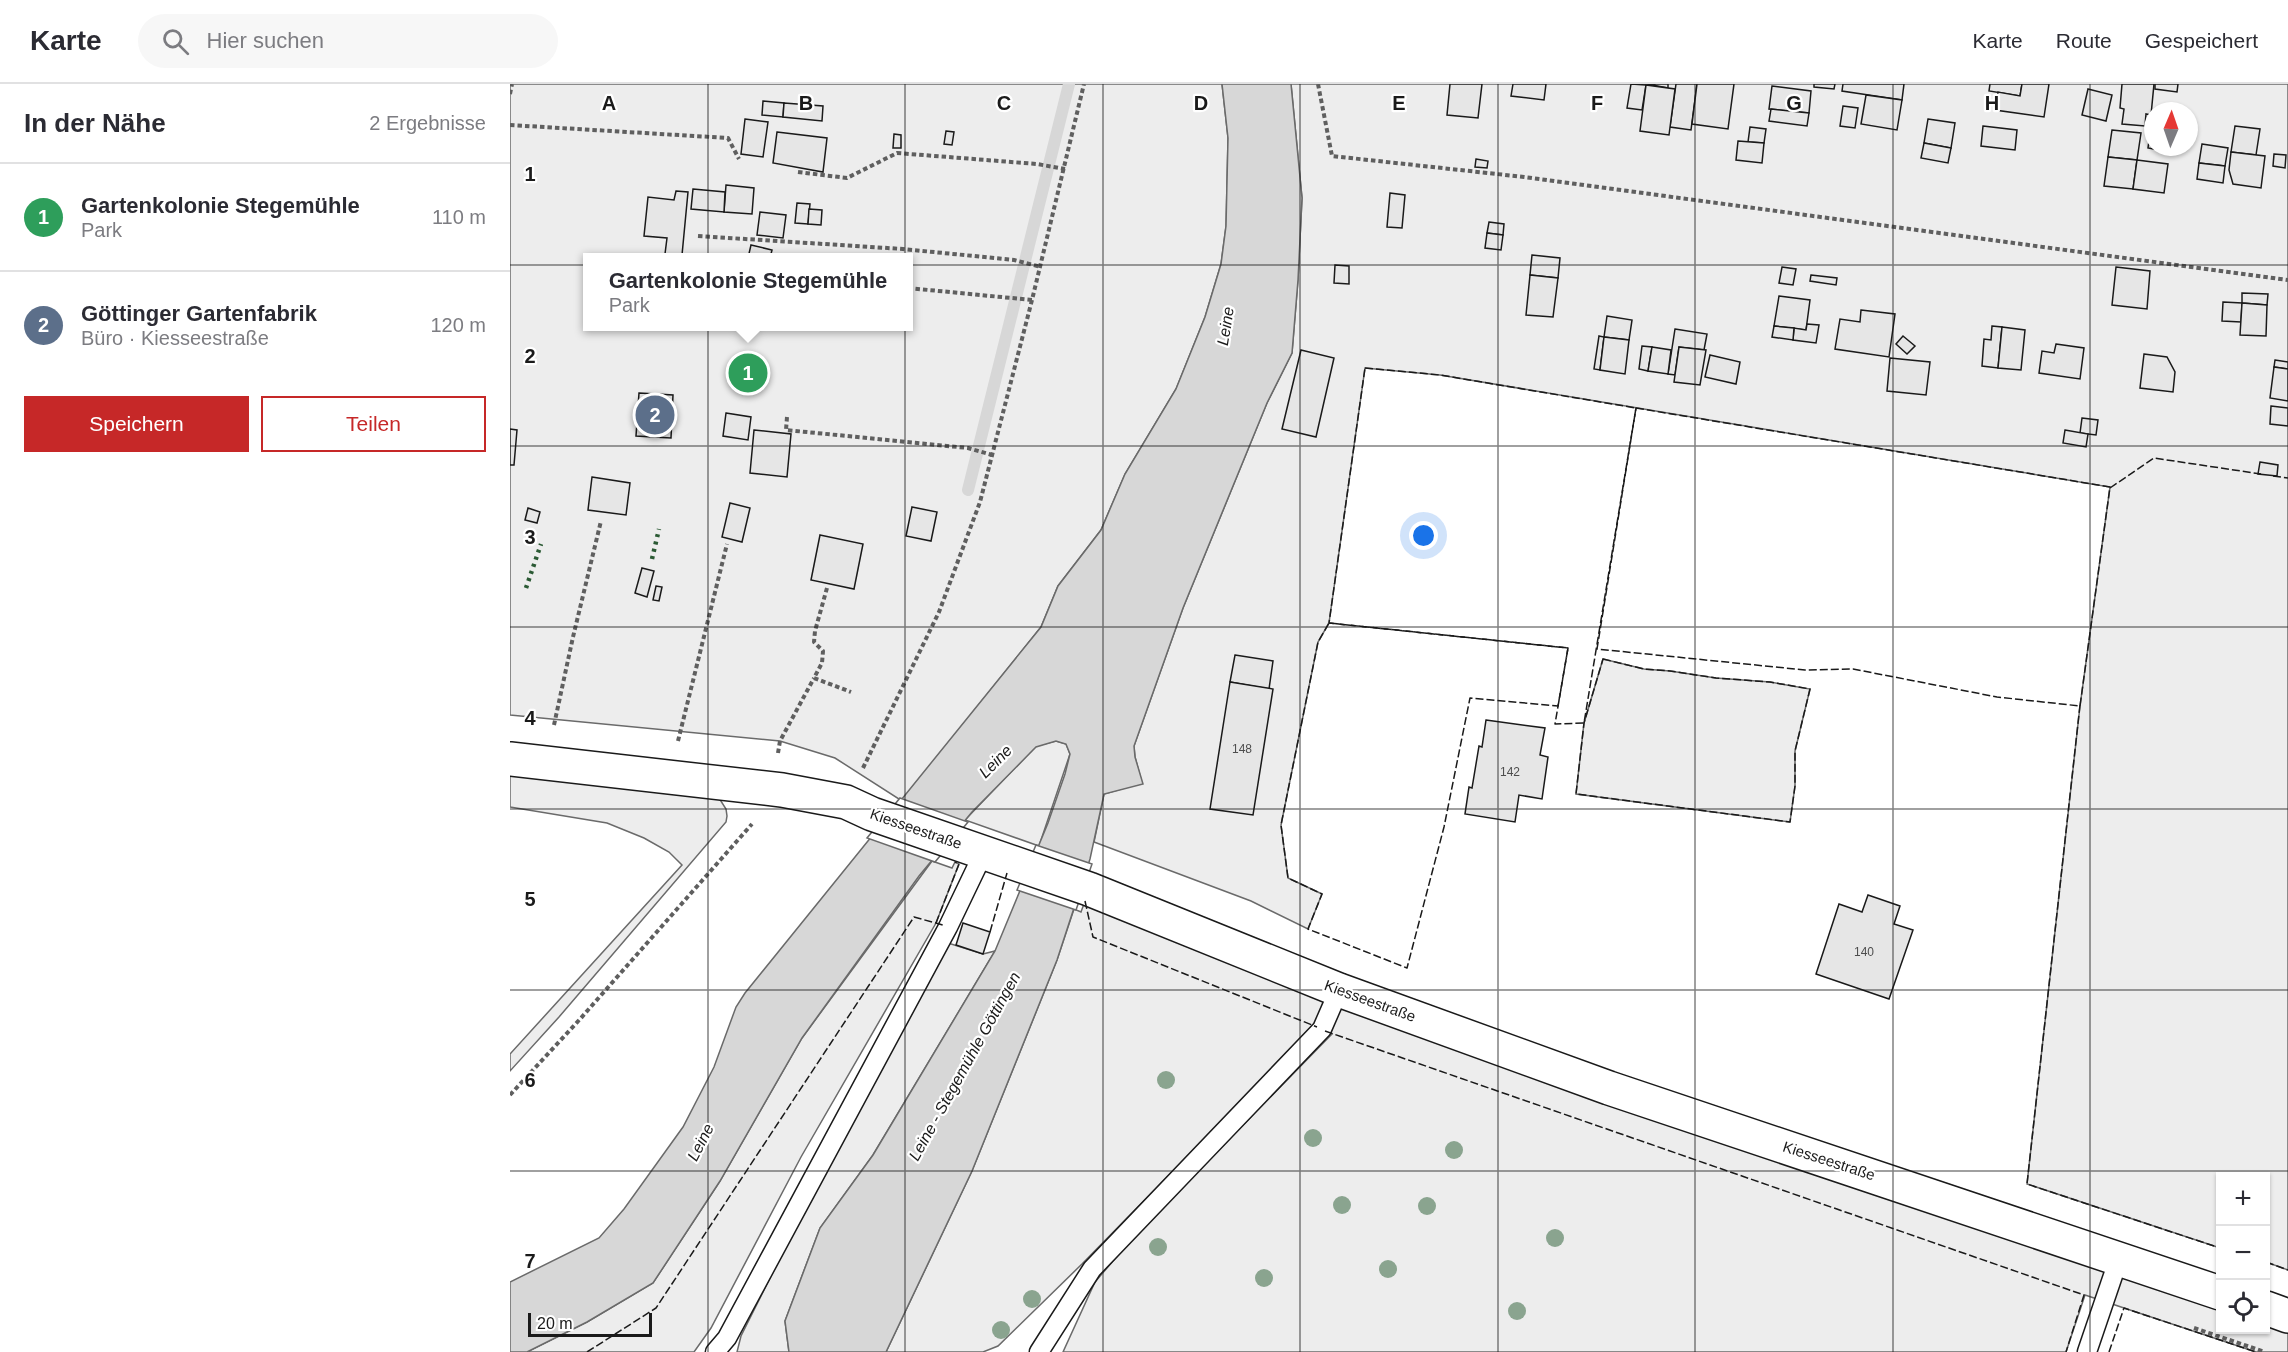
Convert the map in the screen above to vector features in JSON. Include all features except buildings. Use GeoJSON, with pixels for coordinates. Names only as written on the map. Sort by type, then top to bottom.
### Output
{"type":"FeatureCollection","features":[{"type":"Feature","properties":{"kind":"street","name":"Kiesseestraße"},"geometry":{"type":"LineString","coordinates":[[510,759],[776,789],[859,808],[1089,889],[1339,990],[1609,1088],[2216,1292]]}},
{"type":"Feature","properties":{"kind":"street"},"geometry":{"type":"LineString","coordinates":[[2270,1310],[2288,1316]]}},
{"type":"Feature","properties":{"kind":"lane"},"geometry":{"type":"LineString","coordinates":[[715,1352],[727,1338],[948,927],[972,848]]}},
{"type":"Feature","properties":{"kind":"lane"},"geometry":{"type":"LineString","coordinates":[[1039,1352],[1092,1269],[1322,1029],[1339,990]]}},
{"type":"Feature","properties":{"kind":"lane"},"geometry":{"type":"LineString","coordinates":[[2087,1352],[2120,1258]]}},
{"type":"Feature","properties":{"kind":"path"},"geometry":{"type":"LineString","coordinates":[[510,94],[512,84]]}},
{"type":"Feature","properties":{"kind":"path"},"geometry":{"type":"LineString","coordinates":[[859,808],[939,612],[980,502],[1041,267],[1084,84]]}},
{"type":"Feature","properties":{"kind":"path"},"geometry":{"type":"LineString","coordinates":[[1318,84],[1332,156],[1524,177],[2288,280]]}},
{"type":"Feature","properties":{"kind":"path"},"geometry":{"type":"LineString","coordinates":[[510,125],[728,138],[739,159]]}},
{"type":"Feature","properties":{"kind":"path"},"geometry":{"type":"LineString","coordinates":[[798,172],[847,178],[897,153],[1037,164],[1065,169]]}},
{"type":"Feature","properties":{"kind":"path"},"geometry":{"type":"LineString","coordinates":[[698,236],[903,249],[1014,260],[1041,267]]}},
{"type":"Feature","properties":{"kind":"path"},"geometry":{"type":"LineString","coordinates":[[913,288],[1032,300]]}},
{"type":"Feature","properties":{"kind":"path"},"geometry":{"type":"LineString","coordinates":[[787,417],[786,430],[968,448],[992,454]]}},
{"type":"Feature","properties":{"kind":"path"},"geometry":{"type":"LineString","coordinates":[[546,763],[601,521]]}},
{"type":"Feature","properties":{"kind":"path"},"geometry":{"type":"LineString","coordinates":[[673,778],[680,732],[727,544]]}},
{"type":"Feature","properties":{"kind":"path"},"geometry":{"type":"LineString","coordinates":[[510,1095],[589,1010],[776,789],[780,741],[822,663],[823,651],[814,642],[827,588]]}},
{"type":"Feature","properties":{"kind":"path"},"geometry":{"type":"LineString","coordinates":[[814,678],[851,692]]}},
{"type":"Feature","properties":{"kind":"shaded area"},"geometry":{"type":"Polygon","coordinates":[[[510,84],[1222,84],[1228,138],[1226,226],[1221,264],[1205,317],[1176,389],[1125,474],[1101,530],[1058,586],[1041,627],[902,801],[835,758],[780,741],[510,715],[510,84]]]}},
{"type":"Feature","properties":{"kind":"shaded area"},"geometry":{"type":"Polygon","coordinates":[[[1291,84],[2288,84],[2288,1270],[2270,1263],[2270,1172],[2216,1172],[2216,1247],[2027,1184],[2080,706],[2110,487],[1440,375],[1365,368],[1329,623],[1318,642],[1281,825],[1288,878],[1322,894],[1308,929],[1251,901],[1094,842],[1104,794],[1142,783],[1134,746],[1183,608],[1267,403],[1292,353],[1302,198],[1291,84]]]}},
{"type":"Feature","properties":{"kind":"shaded area"},"geometry":{"type":"Polygon","coordinates":[[[1603,659],[1644,669],[1770,682],[1810,689],[1795,751],[1795,786],[1790,822],[1576,794],[1584,723],[1603,659]]]}},
{"type":"Feature","properties":{"kind":"shaded area"},"geometry":{"type":"Polygon","coordinates":[[[1056,741],[1066,744],[1070,754],[1039,846],[965,820],[1036,746],[1056,741]]]}},
{"type":"Feature","properties":{"kind":"shaded area"},"geometry":{"type":"Polygon","coordinates":[[[510,772],[719,798],[726,809],[727,816],[726,822],[510,1071],[510,1054],[682,865],[669,852],[644,838],[607,823],[510,807],[510,772]]]}},
{"type":"Feature","properties":{"kind":"shaded area"},"geometry":{"type":"Polygon","coordinates":[[[932,861],[952,868],[955,862],[959,864],[936,923],[801,1157],[711,1328],[694,1352],[527,1352],[587,1322],[653,1283],[720,1181],[802,1038],[932,861]]]}},
{"type":"Feature","properties":{"kind":"shaded area"},"geometry":{"type":"Polygon","coordinates":[[[1085,901],[2216,1304],[2216,1334],[2270,1334],[2270,1321],[2288,1328],[2288,1352],[2256,1352],[2085,1295],[2066,1352],[1063,1352],[1095,1282],[1131,1240],[1332,1034],[1315,1026],[1082,1264],[998,1346],[983,1352],[886,1352],[972,1171],[1057,960],[1074,909],[1081,912],[1085,901]]]}},
{"type":"Feature","properties":{"kind":"shaded area"},"geometry":{"type":"Polygon","coordinates":[[[948,943],[983,954],[995,951],[873,1155],[820,1228],[785,1321],[789,1352],[737,1352],[741,1336],[797,1224],[948,943]]]}},
{"type":"Feature","properties":{"kind":"water"},"geometry":{"type":"Polygon","coordinates":[[[1222,84],[1291,84],[1302,198],[1292,353],[1267,403],[1183,608],[1134,746],[1143,784],[1104,794],[1090,859],[1057,960],[972,1171],[886,1352],[789,1352],[785,1321],[820,1228],[873,1155],[995,951],[1048,823],[1065,774],[1070,754],[1066,744],[1056,741],[1036,747],[972,812],[919,876],[802,1038],[720,1181],[653,1283],[587,1322],[527,1352],[510,1352],[510,1282],[599,1238],[624,1209],[683,1127],[714,1067],[736,1007],[745,993],[1041,627],[1058,586],[1101,530],[1125,474],[1176,389],[1205,317],[1221,264],[1226,226],[1228,138],[1222,84]]]}},
{"type":"Feature","properties":{"kind":"pier"},"geometry":{"type":"Polygon","coordinates":[[[900,798],[968,822],[935,862],[867,838],[900,798]]]}},
{"type":"Feature","properties":{"kind":"pier"},"geometry":{"type":"Polygon","coordinates":[[[1036,845],[1092,864],[1076,910],[1017,890],[1036,845]]]}},
{"type":"Feature","properties":{"kind":"waterway"},"geometry":{"type":"LineString","coordinates":[[968,490],[1069,84]]}},
{"type":"Feature","properties":{"kind":"hedge"},"geometry":{"type":"LineString","coordinates":[[652,559],[659,529]]}},
{"type":"Feature","properties":{"kind":"hedge"},"geometry":{"type":"LineString","coordinates":[[526,588],[541,544]]}},
{"type":"Feature","properties":{"kind":"fence"},"geometry":{"type":"LineString","coordinates":[[1365,368],[1440,375],[1636,408],[1584,723],[1555,724],[1568,648],[1329,623],[1365,368]]}},
{"type":"Feature","properties":{"kind":"fence"},"geometry":{"type":"LineString","coordinates":[[1636,408],[2110,487],[2080,706],[1997,697],[1853,669],[1805,670],[1597,649],[1636,408]]}},
{"type":"Feature","properties":{"kind":"fence"},"geometry":{"type":"LineString","coordinates":[[2110,488],[2154,458],[2261,474]]}},
{"type":"Feature","properties":{"kind":"fence"},"geometry":{"type":"LineString","coordinates":[[2273,476],[2288,478]]}},
{"type":"Feature","properties":{"kind":"fence"},"geometry":{"type":"LineString","coordinates":[[1329,623],[1568,648],[1558,706],[1470,698],[1444,827],[1407,968],[1308,929],[1322,894],[1288,878],[1281,825],[1318,642],[1329,623]]}},
{"type":"Feature","properties":{"kind":"fence"},"geometry":{"type":"LineString","coordinates":[[1603,659],[1644,669],[1770,682],[1810,689],[1795,751],[1795,786],[1790,822],[1576,794],[1584,723],[1603,659]]}},
{"type":"Feature","properties":{"kind":"fence"},"geometry":{"type":"LineString","coordinates":[[2080,705],[2027,1184],[2216,1247]]}},
{"type":"Feature","properties":{"kind":"fence"},"geometry":{"type":"LineString","coordinates":[[936,923],[959,864],[955,862]]}},
{"type":"Feature","properties":{"kind":"fence"},"geometry":{"type":"LineString","coordinates":[[990,932],[1007,873]]}},
{"type":"Feature","properties":{"kind":"fence"},"geometry":{"type":"LineString","coordinates":[[1085,901],[1093,937],[1317,1027]]}},
{"type":"Feature","properties":{"kind":"fence"},"geometry":{"type":"LineString","coordinates":[[587,1352],[656,1308],[914,917],[943,925]]}},
{"type":"Feature","properties":{"kind":"fence"},"geometry":{"type":"LineString","coordinates":[[1325,1031],[2084,1295],[2066,1352]]}},
{"type":"Feature","properties":{"kind":"fence"},"geometry":{"type":"LineString","coordinates":[[2270,1263],[2288,1270]]}},
{"type":"Feature","properties":{"kind":"fence"},"geometry":{"type":"LineString","coordinates":[[2109,1352],[2124,1308],[2256,1352]]}},
{"type":"Feature","properties":{"kind":"place","name":"Gartenkolonie Stegemühle"},"geometry":{"type":"Point","coordinates":[748,373]}},
{"type":"Feature","properties":{"kind":"place","name":"Göttinger Gartenfabrik"},"geometry":{"type":"Point","coordinates":[655,415]}},
{"type":"Feature","properties":{"kind":"water label","name":"Leine"},"geometry":{"type":"Point","coordinates":[1225,326]}},
{"type":"Feature","properties":{"kind":"water label","name":"Leine"},"geometry":{"type":"Point","coordinates":[995,761]}},
{"type":"Feature","properties":{"kind":"water label","name":"Leine - Stegemühle Göttingen"},"geometry":{"type":"Point","coordinates":[964,1066]}},
{"type":"Feature","properties":{"kind":"water label","name":"Leine"},"geometry":{"type":"Point","coordinates":[700,1142]}}]}
